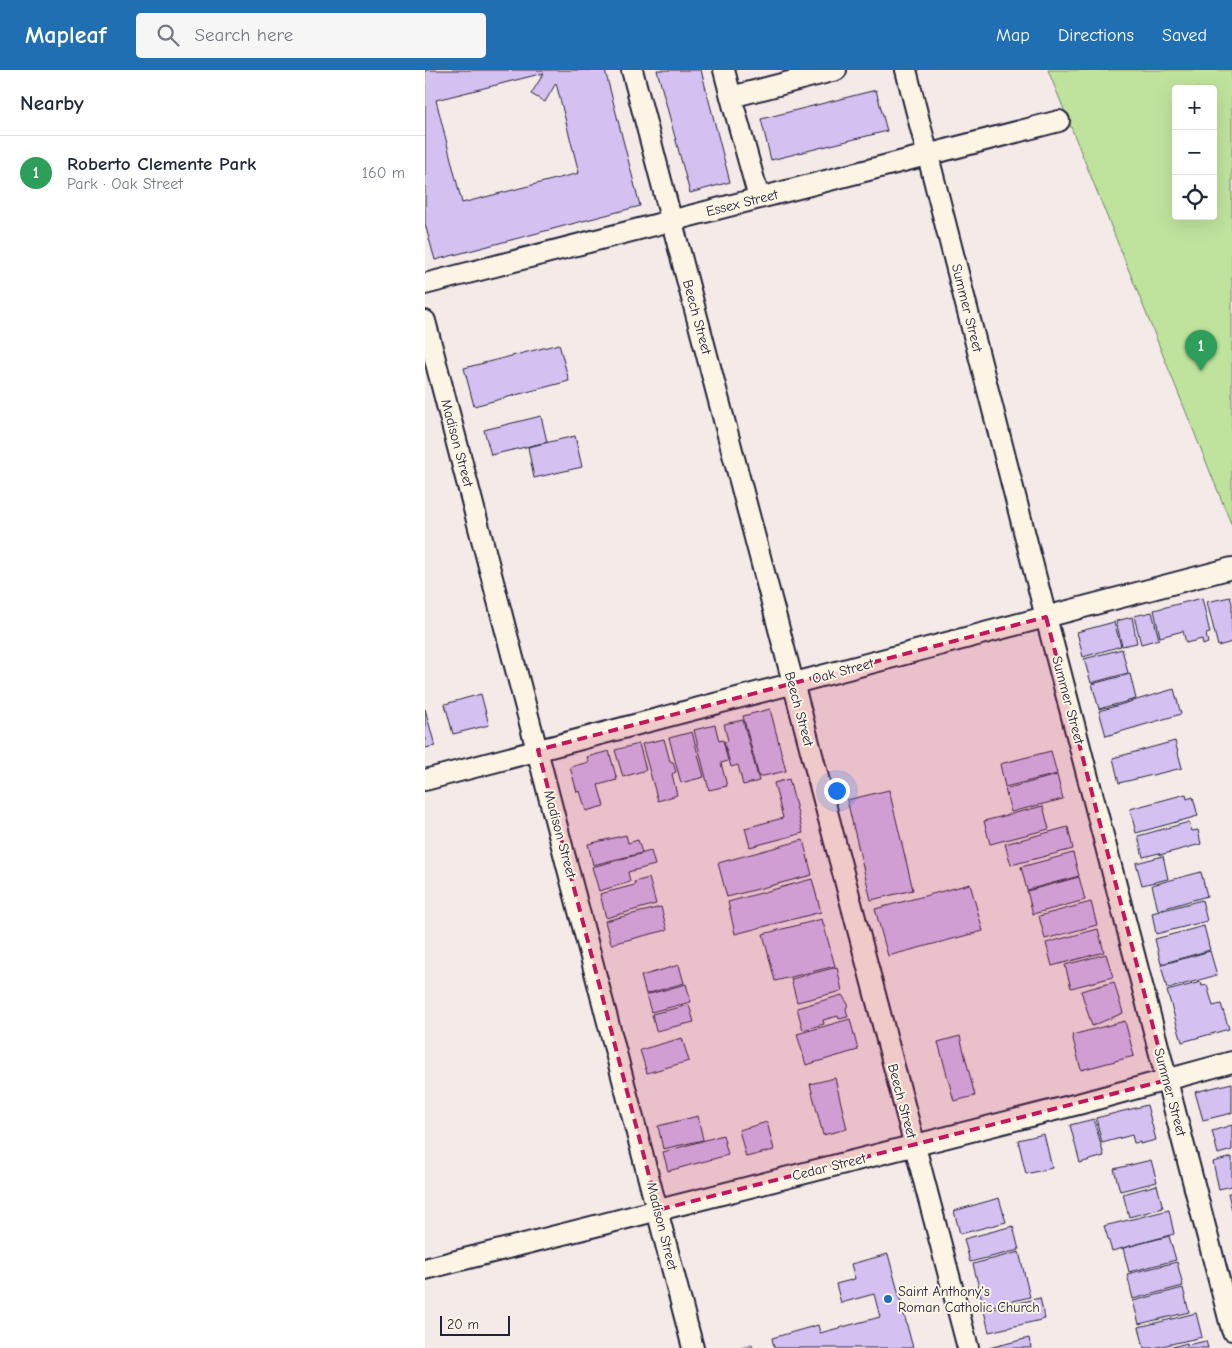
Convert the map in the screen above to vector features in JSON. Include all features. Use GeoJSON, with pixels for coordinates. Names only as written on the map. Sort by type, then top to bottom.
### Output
{"type":"FeatureCollection","features":[{"type":"Feature","properties":{"kind":"street","name":"Beech Street"},"geometry":{"type":"LineString","coordinates":[[633,70],[792,684],[968,1348]]}},
{"type":"Feature","properties":{"kind":"street"},"geometry":{"type":"LineString","coordinates":[[724,70],[759,198]]}},
{"type":"Feature","properties":{"kind":"street"},"geometry":{"type":"LineString","coordinates":[[731,97],[836,70]]}},
{"type":"Feature","properties":{"kind":"street","name":"Summer Street"},"geometry":{"type":"LineString","coordinates":[[906,70],[1232,1330]]}},
{"type":"Feature","properties":{"kind":"street","name":"Essex Street"},"geometry":{"type":"LineString","coordinates":[[425,284],[1059,121]]}},
{"type":"Feature","properties":{"kind":"street","name":"Madison Street"},"geometry":{"type":"LineString","coordinates":[[425,321],[659,1210],[693,1348]]}},
{"type":"Feature","properties":{"kind":"street","name":"Oak Street"},"geometry":{"type":"LineString","coordinates":[[425,780],[1232,568]]}},
{"type":"Feature","properties":{"kind":"street","name":"Cedar Street"},"geometry":{"type":"LineString","coordinates":[[425,1269],[914,1146],[1232,1062]]}},
{"type":"Feature","properties":{"kind":"highlighted area"},"geometry":{"type":"Polygon","coordinates":[[[1046,617],[1167,1080],[658,1210],[538,750],[1046,617]]]}},
{"type":"Feature","properties":{"kind":"green space"},"geometry":{"type":"Polygon","coordinates":[[[1048,70],[1232,70],[1232,526],[1048,70]]]}},
{"type":"Feature","properties":{"kind":"building"},"geometry":{"type":"Polygon","coordinates":[[[425,70],[605,70],[640,206],[435,260],[425,224],[425,70]],[[544,73],[436,100],[462,203],[579,173],[556,83],[545,102],[531,94],[544,73]]]}},
{"type":"Feature","properties":{"kind":"building"},"geometry":{"type":"Polygon","coordinates":[[[657,70],[701,70],[730,182],[690,193],[657,70]]]}},
{"type":"Feature","properties":{"kind":"building"},"geometry":{"type":"Polygon","coordinates":[[[876,90],[887,131],[771,160],[761,119],[876,90]]]}},
{"type":"Feature","properties":{"kind":"building"},"geometry":{"type":"Polygon","coordinates":[[[559,344],[569,381],[474,406],[464,368],[559,344]]]}},
{"type":"Feature","properties":{"kind":"building"},"geometry":{"type":"Polygon","coordinates":[[[541,416],[547,442],[491,455],[484,430],[541,416]]]}},
{"type":"Feature","properties":{"kind":"building"},"geometry":{"type":"Polygon","coordinates":[[[575,436],[582,467],[534,478],[528,447],[575,436]]]}},
{"type":"Feature","properties":{"kind":"building"},"geometry":{"type":"Polygon","coordinates":[[[1230,597],[1232,603],[1232,642],[1218,646],[1207,602],[1230,597]]]}},
{"type":"Feature","properties":{"kind":"building"},"geometry":{"type":"Polygon","coordinates":[[[1202,598],[1210,633],[1206,634],[1208,643],[1203,645],[1202,639],[1186,643],[1183,631],[1160,637],[1154,610],[1202,598]]]}},
{"type":"Feature","properties":{"kind":"building"},"geometry":{"type":"Polygon","coordinates":[[[1152,612],[1159,639],[1141,644],[1134,616],[1152,612]]]}},
{"type":"Feature","properties":{"kind":"building"},"geometry":{"type":"Polygon","coordinates":[[[1132,617],[1137,643],[1122,646],[1116,621],[1132,617]]]}},
{"type":"Feature","properties":{"kind":"building"},"geometry":{"type":"Polygon","coordinates":[[[1114,622],[1121,646],[1083,657],[1077,632],[1114,622]]]}},
{"type":"Feature","properties":{"kind":"building"},"geometry":{"type":"Polygon","coordinates":[[[1122,649],[1128,673],[1091,683],[1084,659],[1122,649]]]}},
{"type":"Feature","properties":{"kind":"building"},"geometry":{"type":"Polygon","coordinates":[[[1130,674],[1136,699],[1099,709],[1092,684],[1130,674]]]}},
{"type":"Feature","properties":{"kind":"building"},"geometry":{"type":"Polygon","coordinates":[[[1174,689],[1181,714],[1106,736],[1099,711],[1174,689]]]}},
{"type":"Feature","properties":{"kind":"building"},"geometry":{"type":"Polygon","coordinates":[[[481,694],[489,725],[453,734],[445,704],[481,694]]]}},
{"type":"Feature","properties":{"kind":"building"},"geometry":{"type":"Polygon","coordinates":[[[425,709],[435,746],[425,748],[425,709]]]}},
{"type":"Feature","properties":{"kind":"building"},"geometry":{"type":"Polygon","coordinates":[[[770,709],[786,771],[759,777],[743,716],[770,709]]]}},
{"type":"Feature","properties":{"kind":"building"},"geometry":{"type":"Polygon","coordinates":[[[743,720],[759,781],[743,785],[738,765],[731,767],[724,742],[728,741],[724,724],[743,720]]]}},
{"type":"Feature","properties":{"kind":"building"},"geometry":{"type":"Polygon","coordinates":[[[715,725],[719,741],[723,740],[728,761],[721,763],[727,786],[709,790],[694,730],[715,725]]]}},
{"type":"Feature","properties":{"kind":"building"},"geometry":{"type":"Polygon","coordinates":[[[692,732],[704,777],[681,783],[669,738],[692,732]]]}},
{"type":"Feature","properties":{"kind":"building"},"geometry":{"type":"Polygon","coordinates":[[[664,739],[670,761],[673,762],[676,772],[672,774],[677,795],[658,801],[642,744],[664,739]]]}},
{"type":"Feature","properties":{"kind":"building"},"geometry":{"type":"Polygon","coordinates":[[[1175,741],[1182,768],[1119,783],[1113,758],[1175,741]]]}},
{"type":"Feature","properties":{"kind":"building"},"geometry":{"type":"Polygon","coordinates":[[[639,744],[646,770],[623,777],[615,750],[639,744]]]}},
{"type":"Feature","properties":{"kind":"building"},"geometry":{"type":"Polygon","coordinates":[[[609,751],[617,780],[598,785],[604,806],[586,811],[580,791],[577,792],[570,767],[589,762],[587,757],[609,751]]]}},
{"type":"Feature","properties":{"kind":"building"},"geometry":{"type":"Polygon","coordinates":[[[1051,751],[1057,774],[1005,787],[1000,764],[1051,751]]]}},
{"type":"Feature","properties":{"kind":"building"},"geometry":{"type":"Polygon","coordinates":[[[1057,775],[1063,799],[1011,812],[1005,789],[1057,775]]]}},
{"type":"Feature","properties":{"kind":"building"},"geometry":{"type":"Polygon","coordinates":[[[789,779],[803,833],[750,847],[745,828],[783,818],[774,783],[789,779]]]}},
{"type":"Feature","properties":{"kind":"building"},"geometry":{"type":"Polygon","coordinates":[[[889,790],[913,890],[871,900],[847,800],[889,790]]]}},
{"type":"Feature","properties":{"kind":"building"},"geometry":{"type":"Polygon","coordinates":[[[1186,794],[1187,799],[1193,797],[1198,816],[1136,833],[1130,809],[1186,794]]]}},
{"type":"Feature","properties":{"kind":"building"},"geometry":{"type":"Polygon","coordinates":[[[1043,806],[1049,829],[990,844],[984,821],[1043,806]]]}},
{"type":"Feature","properties":{"kind":"building"},"geometry":{"type":"Polygon","coordinates":[[[1189,822],[1192,831],[1198,830],[1201,844],[1160,855],[1159,853],[1143,857],[1138,836],[1189,822]]]}},
{"type":"Feature","properties":{"kind":"building"},"geometry":{"type":"Polygon","coordinates":[[[1068,827],[1073,849],[1011,865],[1005,844],[1068,827]]]}},
{"type":"Feature","properties":{"kind":"building"},"geometry":{"type":"Polygon","coordinates":[[[626,835],[628,843],[638,840],[642,853],[593,865],[588,844],[626,835]]]}},
{"type":"Feature","properties":{"kind":"building"},"geometry":{"type":"Polygon","coordinates":[[[803,840],[812,875],[727,897],[718,863],[803,840]]]}},
{"type":"Feature","properties":{"kind":"building"},"geometry":{"type":"Polygon","coordinates":[[[651,851],[655,865],[628,872],[630,882],[599,891],[592,867],[651,851]]]}},
{"type":"Feature","properties":{"kind":"building"},"geometry":{"type":"Polygon","coordinates":[[[1073,853],[1079,876],[1027,890],[1021,867],[1073,853]]]}},
{"type":"Feature","properties":{"kind":"building"},"geometry":{"type":"Polygon","coordinates":[[[1163,856],[1168,879],[1142,885],[1136,863],[1163,856]]]}},
{"type":"Feature","properties":{"kind":"building"},"geometry":{"type":"Polygon","coordinates":[[[1201,872],[1207,896],[1158,910],[1152,885],[1201,872]]]}},
{"type":"Feature","properties":{"kind":"building"},"geometry":{"type":"Polygon","coordinates":[[[1079,877],[1085,900],[1033,914],[1027,891],[1079,877]]]}},
{"type":"Feature","properties":{"kind":"building"},"geometry":{"type":"Polygon","coordinates":[[[649,878],[656,904],[606,918],[600,894],[635,885],[634,882],[649,878]]]}},
{"type":"Feature","properties":{"kind":"building"},"geometry":{"type":"Polygon","coordinates":[[[812,879],[821,912],[735,934],[728,902],[812,879]]]}},
{"type":"Feature","properties":{"kind":"building"},"geometry":{"type":"Polygon","coordinates":[[[970,884],[983,931],[888,956],[875,909],[970,884]]]}},
{"type":"Feature","properties":{"kind":"building"},"geometry":{"type":"Polygon","coordinates":[[[1202,900],[1207,921],[1156,934],[1152,913],[1202,900]]]}},
{"type":"Feature","properties":{"kind":"building"},"geometry":{"type":"Polygon","coordinates":[[[1091,902],[1097,925],[1045,939],[1039,916],[1091,902]]]}},
{"type":"Feature","properties":{"kind":"building"},"geometry":{"type":"Polygon","coordinates":[[[661,907],[667,930],[611,944],[605,921],[661,907]]]}},
{"type":"Feature","properties":{"kind":"building"},"geometry":{"type":"Polygon","coordinates":[[[822,919],[835,966],[775,981],[763,934],[822,919]]]}},
{"type":"Feature","properties":{"kind":"building"},"geometry":{"type":"Polygon","coordinates":[[[1204,926],[1210,950],[1161,964],[1155,939],[1204,926]]]}},
{"type":"Feature","properties":{"kind":"building"},"geometry":{"type":"Polygon","coordinates":[[[1098,929],[1104,952],[1052,966],[1046,943],[1098,929]]]}},
{"type":"Feature","properties":{"kind":"building"},"geometry":{"type":"Polygon","coordinates":[[[1210,951],[1217,975],[1167,989],[1161,965],[1210,951]]]}},
{"type":"Feature","properties":{"kind":"building"},"geometry":{"type":"Polygon","coordinates":[[[1106,954],[1113,977],[1071,988],[1065,965],[1106,954]]]}},
{"type":"Feature","properties":{"kind":"building"},"geometry":{"type":"Polygon","coordinates":[[[679,965],[684,983],[646,994],[641,976],[679,965]]]}},
{"type":"Feature","properties":{"kind":"building"},"geometry":{"type":"Polygon","coordinates":[[[837,967],[842,991],[797,1002],[791,979],[837,967]]]}},
{"type":"Feature","properties":{"kind":"building"},"geometry":{"type":"Polygon","coordinates":[[[1114,982],[1123,1013],[1092,1026],[1081,991],[1114,982]]]}},
{"type":"Feature","properties":{"kind":"building"},"geometry":{"type":"Polygon","coordinates":[[[1201,982],[1202,986],[1207,985],[1213,1006],[1221,1004],[1229,1029],[1182,1042],[1167,991],[1201,982]]]}},
{"type":"Feature","properties":{"kind":"building"},"geometry":{"type":"Polygon","coordinates":[[[686,984],[691,1002],[651,1012],[646,995],[686,984]]]}},
{"type":"Feature","properties":{"kind":"building"},"geometry":{"type":"Polygon","coordinates":[[[842,995],[848,1004],[846,1009],[848,1017],[839,1019],[838,1016],[823,1020],[824,1024],[803,1030],[797,1008],[842,995]]]}},
{"type":"Feature","properties":{"kind":"building"},"geometry":{"type":"Polygon","coordinates":[[[689,1005],[694,1022],[656,1031],[652,1014],[689,1005]]]}},
{"type":"Feature","properties":{"kind":"building"},"geometry":{"type":"Polygon","coordinates":[[[850,1019],[858,1050],[806,1065],[797,1034],[850,1019]]]}},
{"type":"Feature","properties":{"kind":"building"},"geometry":{"type":"Polygon","coordinates":[[[1125,1021],[1134,1056],[1081,1070],[1072,1035],[1125,1021]]]}},
{"type":"Feature","properties":{"kind":"building"},"geometry":{"type":"Polygon","coordinates":[[[960,1036],[975,1096],[954,1101],[938,1042],[960,1036]]]}},
{"type":"Feature","properties":{"kind":"building"},"geometry":{"type":"Polygon","coordinates":[[[682,1038],[689,1061],[647,1073],[640,1050],[682,1038]]]}},
{"type":"Feature","properties":{"kind":"building"},"geometry":{"type":"Polygon","coordinates":[[[835,1078],[847,1129],[823,1135],[810,1084],[835,1078]]]}},
{"type":"Feature","properties":{"kind":"building"},"geometry":{"type":"Polygon","coordinates":[[[1232,1083],[1232,1113],[1203,1120],[1195,1092],[1232,1083]]]}},
{"type":"Feature","properties":{"kind":"building"},"geometry":{"type":"Polygon","coordinates":[[[1147,1105],[1156,1140],[1140,1144],[1140,1142],[1134,1143],[1132,1135],[1102,1143],[1096,1118],[1147,1105]]]}},
{"type":"Feature","properties":{"kind":"building"},"geometry":{"type":"Polygon","coordinates":[[[698,1116],[703,1140],[663,1149],[658,1126],[698,1116]]]}},
{"type":"Feature","properties":{"kind":"building"},"geometry":{"type":"Polygon","coordinates":[[[1094,1119],[1104,1156],[1080,1163],[1070,1125],[1094,1119]]]}},
{"type":"Feature","properties":{"kind":"building"},"geometry":{"type":"Polygon","coordinates":[[[767,1122],[774,1150],[746,1157],[739,1130],[767,1122]]]}},
{"type":"Feature","properties":{"kind":"building"},"geometry":{"type":"Polygon","coordinates":[[[1232,1125],[1232,1150],[1218,1154],[1212,1131],[1232,1125]]]}},
{"type":"Feature","properties":{"kind":"building"},"geometry":{"type":"Polygon","coordinates":[[[1044,1134],[1052,1168],[1026,1174],[1018,1140],[1044,1134]]]}},
{"type":"Feature","properties":{"kind":"building"},"geometry":{"type":"Polygon","coordinates":[[[723,1135],[728,1155],[668,1171],[663,1152],[723,1135]]]}},
{"type":"Feature","properties":{"kind":"building"},"geometry":{"type":"Polygon","coordinates":[[[1232,1157],[1232,1186],[1219,1189],[1213,1162],[1232,1157]]]}},
{"type":"Feature","properties":{"kind":"building"},"geometry":{"type":"Polygon","coordinates":[[[1151,1160],[1157,1182],[1120,1191],[1114,1169],[1151,1160]]]}},
{"type":"Feature","properties":{"kind":"building"},"geometry":{"type":"Polygon","coordinates":[[[1157,1185],[1163,1208],[1129,1217],[1123,1194],[1157,1185]]]}},
{"type":"Feature","properties":{"kind":"building"},"geometry":{"type":"Polygon","coordinates":[[[1228,1193],[1232,1193],[1232,1210],[1228,1193]]]}},
{"type":"Feature","properties":{"kind":"building"},"geometry":{"type":"Polygon","coordinates":[[[999,1198],[1006,1222],[960,1234],[954,1211],[999,1198]]]}},
{"type":"Feature","properties":{"kind":"building"},"geometry":{"type":"Polygon","coordinates":[[[1169,1210],[1174,1234],[1112,1251],[1104,1226],[1169,1210]]]}},
{"type":"Feature","properties":{"kind":"building"},"geometry":{"type":"Polygon","coordinates":[[[1013,1226],[1019,1250],[970,1262],[964,1239],[1013,1226]]]}},
{"type":"Feature","properties":{"kind":"building"},"geometry":{"type":"Polygon","coordinates":[[[1169,1236],[1176,1260],[1129,1272],[1123,1248],[1169,1236]]]}},
{"type":"Feature","properties":{"kind":"building"},"geometry":{"type":"Polygon","coordinates":[[[1019,1252],[1030,1297],[984,1308],[973,1264],[1019,1252]]]}},
{"type":"Feature","properties":{"kind":"building","name":"Saint Anthony's Roman Catholic Church"},"geometry":{"type":"Polygon","coordinates":[[[888,1254],[913,1348],[774,1348],[772,1338],[818,1325],[820,1333],[880,1317],[874,1294],[841,1303],[836,1284],[855,1279],[851,1264],[888,1254]]]}},
{"type":"Feature","properties":{"kind":"building"},"geometry":{"type":"Polygon","coordinates":[[[1177,1262],[1183,1286],[1133,1299],[1127,1274],[1177,1262]]]}},
{"type":"Feature","properties":{"kind":"building"},"geometry":{"type":"Polygon","coordinates":[[[1183,1288],[1189,1312],[1139,1324],[1133,1301],[1183,1288]]]}},
{"type":"Feature","properties":{"kind":"building"},"geometry":{"type":"Polygon","coordinates":[[[1040,1298],[1045,1319],[989,1332],[984,1311],[1040,1298]]]}},
{"type":"Feature","properties":{"kind":"building"},"geometry":{"type":"Polygon","coordinates":[[[1196,1313],[1202,1337],[1153,1348],[1144,1348],[1139,1327],[1196,1313]]]}},
{"type":"Feature","properties":{"kind":"building"},"geometry":{"type":"Polygon","coordinates":[[[1029,1338],[1031,1348],[989,1348],[1029,1338]]]}},
{"type":"Feature","properties":{"kind":"building"},"geometry":{"type":"Polygon","coordinates":[[[1206,1341],[1208,1348],[1169,1348],[1187,1343],[1187,1345],[1206,1341]]]}},
{"type":"Feature","properties":{"kind":"building"},"geometry":{"type":"Polygon","coordinates":[[[752,1344],[753,1348],[738,1348],[752,1344]]]}},
{"type":"Feature","properties":{"kind":"place","name":"Roberto Clemente Park"},"geometry":{"type":"Point","coordinates":[1201,371]}},
{"type":"Feature","properties":{"kind":"place","name":"Saint Anthony's Roman Catholic Church"},"geometry":{"type":"Point","coordinates":[888,1299]}}]}
